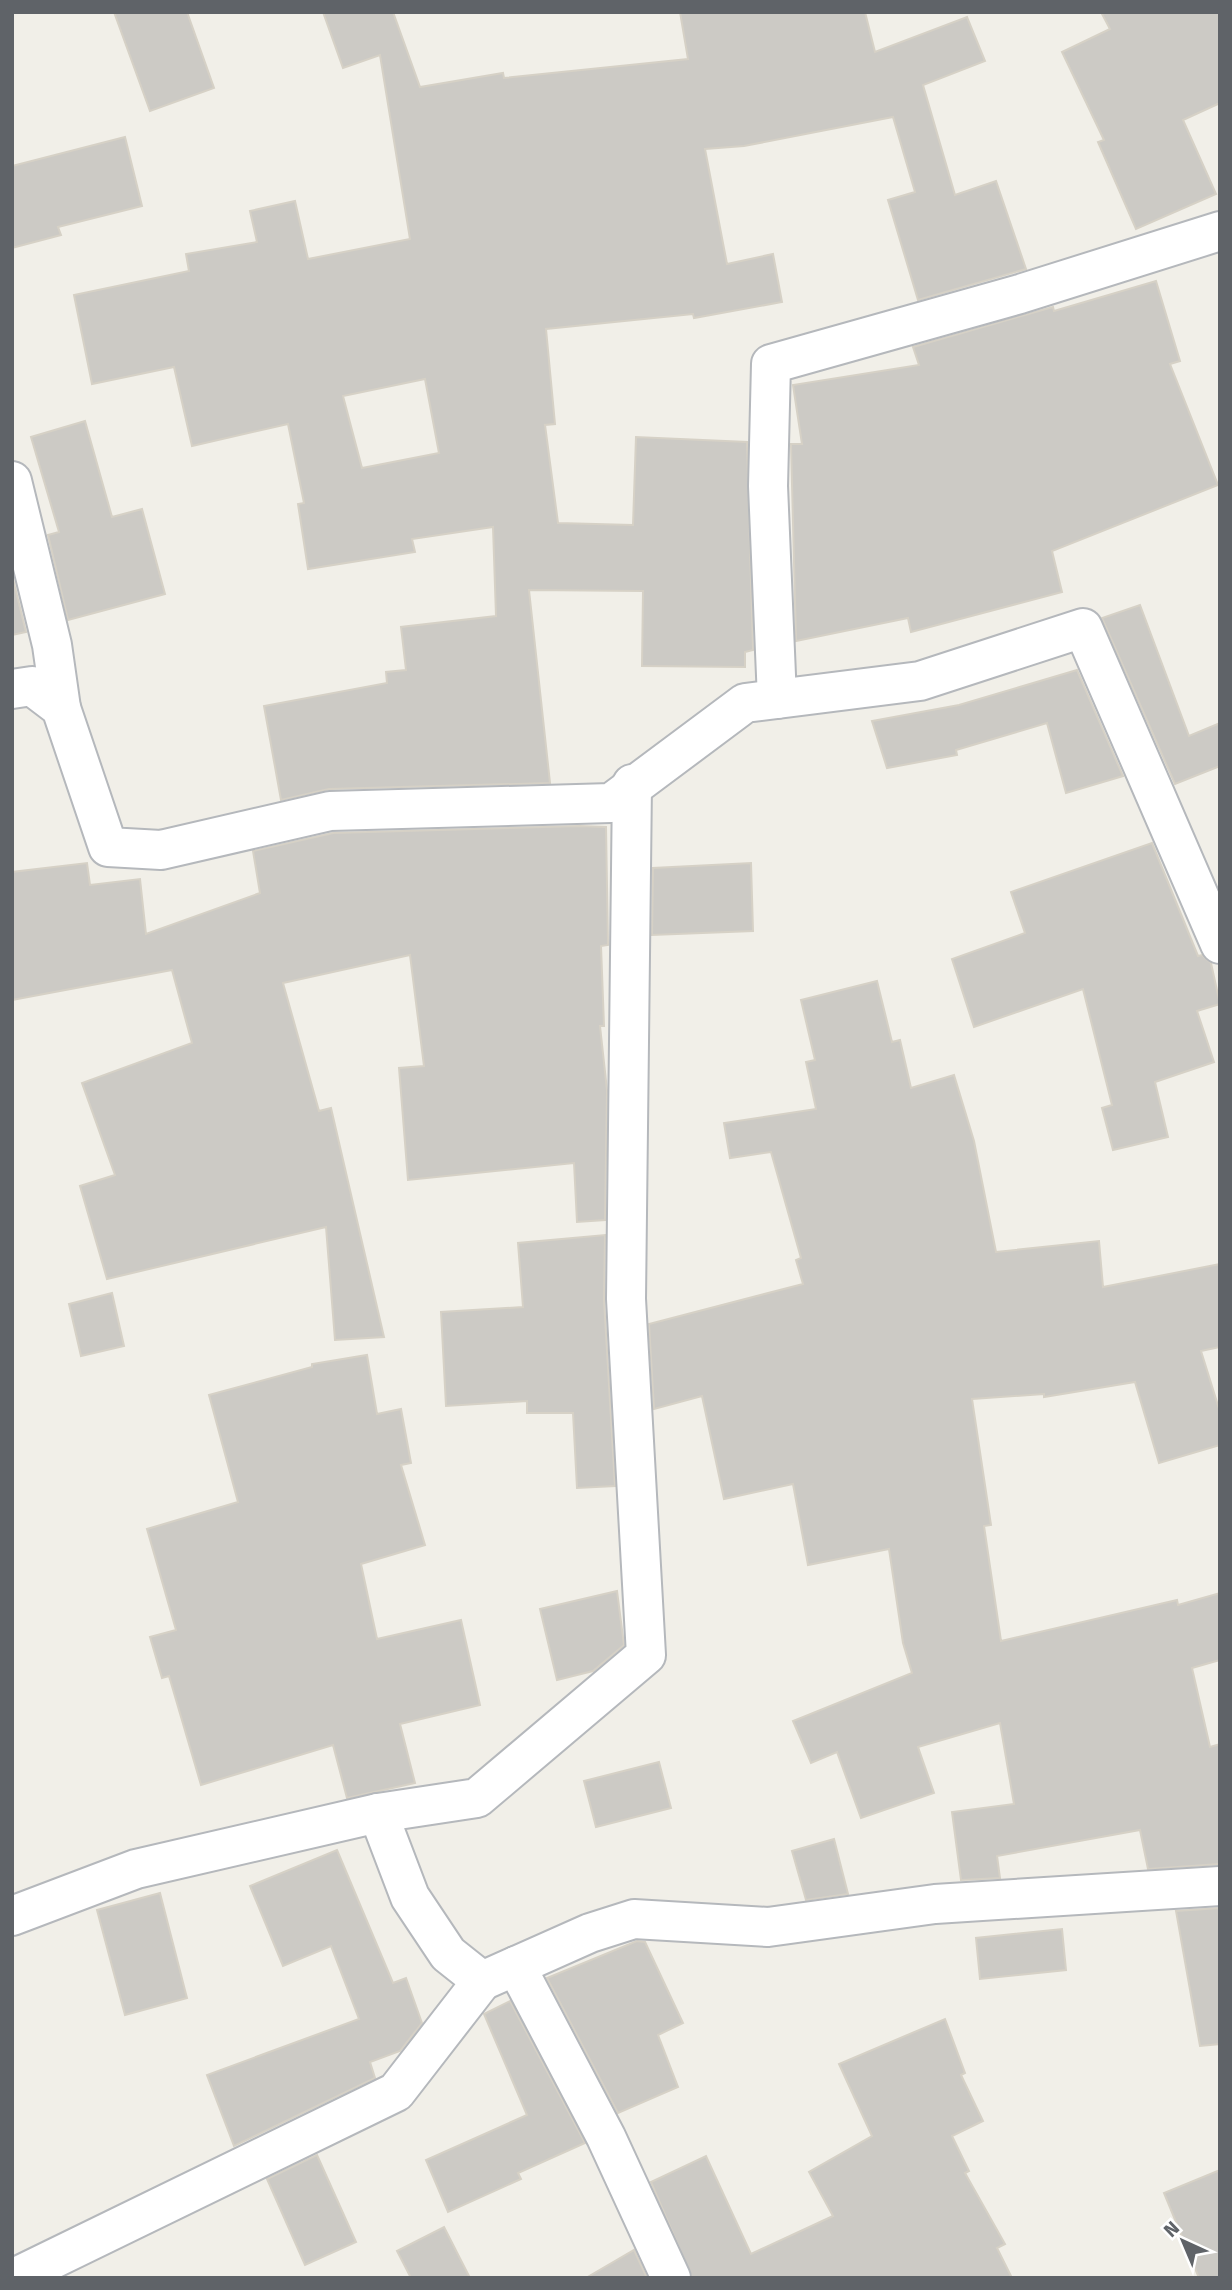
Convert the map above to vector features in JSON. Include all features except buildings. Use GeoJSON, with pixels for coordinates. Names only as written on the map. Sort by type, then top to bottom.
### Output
{"type":"FeatureCollection","features":[{"type":"Feature","properties":{"kind":"street"},"geometry":{"type":"LineString","coordinates":[[777,699],[768,486],[771,364],[1020,294],[1220,231]]}},
{"type":"Feature","properties":{"kind":"street"},"geometry":{"type":"LineString","coordinates":[[12,481],[52,645],[61,708],[108,847],[160,850],[330,811],[611,803],[745,703],[920,681],[1083,628],[1220,944]]}},
{"type":"Feature","properties":{"kind":"street"},"geometry":{"type":"LineString","coordinates":[[12,689],[32,686],[61,708]]}},
{"type":"Feature","properties":{"kind":"street"},"geometry":{"type":"LineString","coordinates":[[12,1916],[136,1869],[378,1814],[477,1798],[646,1655],[626,1299],[632,785]]}},
{"type":"Feature","properties":{"kind":"street"},"geometry":{"type":"LineString","coordinates":[[378,1814],[410,1897],[448,1954],[499,1973],[607,2137],[671,2278]]}},
{"type":"Feature","properties":{"kind":"street"},"geometry":{"type":"LineString","coordinates":[[13,2278],[396,2092],[499,1973],[590,1933],[634,1919],[768,1927],[935,1904],[1220,1886]]}}]}
